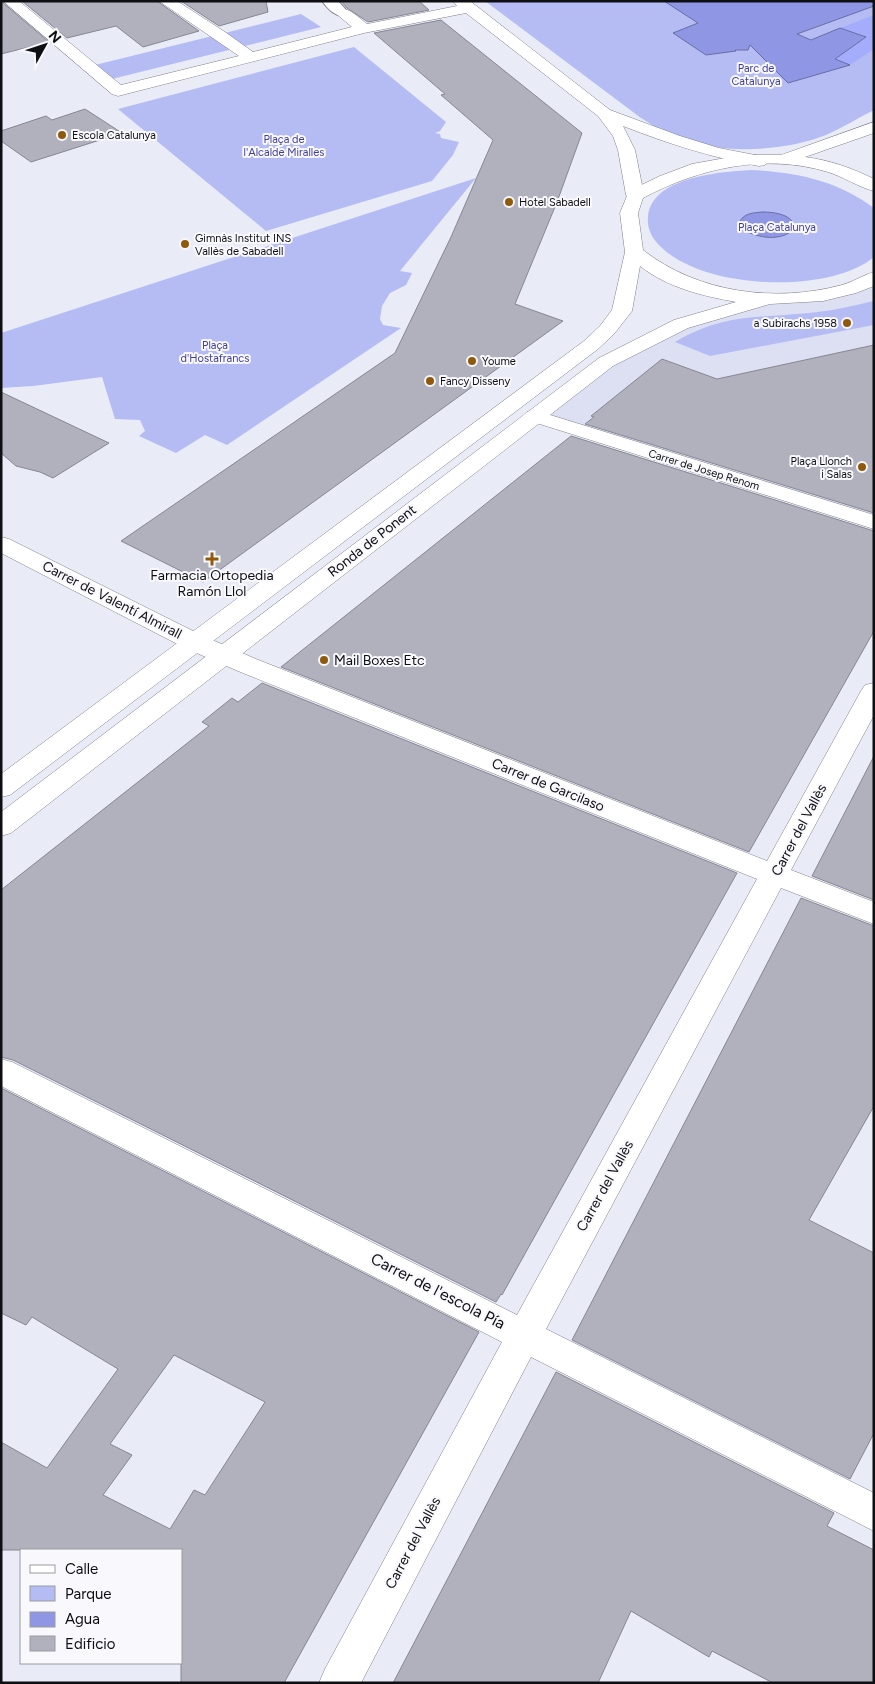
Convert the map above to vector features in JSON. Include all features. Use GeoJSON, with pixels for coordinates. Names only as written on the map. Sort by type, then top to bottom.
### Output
{"type":"FeatureCollection","features":[{"type":"Feature","properties":{"kind":"street"},"geometry":{"type":"LineString","coordinates":[[10,1],[118,91],[464,4],[604,112],[674,140],[716,153],[767,161],[842,140],[874,127]]}},
{"type":"Feature","properties":{"kind":"street"},"geometry":{"type":"LineString","coordinates":[[166,1],[220,35],[250,57]]}},
{"type":"Feature","properties":{"kind":"street"},"geometry":{"type":"LineString","coordinates":[[329,1],[364,29]]}},
{"type":"Feature","properties":{"kind":"street"},"geometry":{"type":"LineString","coordinates":[[604,112],[621,136],[632,170],[635,195],[629,213],[630,233],[634,252],[656,269],[686,283],[722,293],[767,299],[813,296],[874,286]]}},
{"type":"Feature","properties":{"kind":"street"},"geometry":{"type":"LineString","coordinates":[[635,195],[665,180],[698,168],[742,161],[818,164],[841,171],[874,186]]}},
{"type":"Feature","properties":{"kind":"street","name":"Ronda de Ponent"},"geometry":{"type":"LineString","coordinates":[[1,788],[596,340],[607,330],[622,311],[634,252]]}},
{"type":"Feature","properties":{"kind":"street"},"geometry":{"type":"LineString","coordinates":[[854,289],[874,278]]}},
{"type":"Feature","properties":{"kind":"street","name":"Ronda de Ponent"},"geometry":{"type":"LineString","coordinates":[[1,826],[606,362],[681,324],[767,299]]}},
{"type":"Feature","properties":{"kind":"street","name":"Carrer de Josep Renom"},"geometry":{"type":"LineString","coordinates":[[534,416],[874,522]]}},
{"type":"Feature","properties":{"kind":"street","name":"Carrer de Valentí Almirall"},"geometry":{"type":"LineString","coordinates":[[1,544],[194,642],[224,655]]}},
{"type":"Feature","properties":{"kind":"street","name":"Carrer de Garcilaso"},"geometry":{"type":"LineString","coordinates":[[224,655],[874,913]]}},
{"type":"Feature","properties":{"kind":"street","name":"Carrer del Vallès"},"geometry":{"type":"LineString","coordinates":[[339,1683],[524,1334],[874,691]]}},
{"type":"Feature","properties":{"kind":"street","name":"Carrer de l'escola Pía"},"geometry":{"type":"LineString","coordinates":[[1,1071],[524,1334],[874,1513]]}},
{"type":"Feature","properties":{"kind":"shaded area"},"geometry":{"type":"Polygon","coordinates":[[[874,15],[874,49],[850,65],[834,59],[866,38],[840,28],[874,15]]]}},
{"type":"Feature","properties":{"kind":"shaded area"},"geometry":{"type":"Polygon","coordinates":[[[874,286],[874,522],[534,416],[606,362],[717,313],[874,286]]]}},
{"type":"Feature","properties":{"kind":"green space","name":"Parc de Catalunya"},"geometry":{"type":"Polygon","coordinates":[[[485,1],[874,1],[874,110],[826,135],[788,145],[746,149],[704,146],[685,141],[664,132],[641,118],[485,1]]]}},
{"type":"Feature","properties":{"kind":"green space"},"geometry":{"type":"Polygon","coordinates":[[[301,14],[321,27],[112,79],[95,65],[301,14]]]}},
{"type":"Feature","properties":{"kind":"green space","name":"Plaça de l'Alcalde Miralles"},"geometry":{"type":"Polygon","coordinates":[[[354,47],[446,122],[440,131],[435,133],[440,134],[441,138],[459,142],[453,155],[432,181],[266,231],[118,109],[354,47]]]}},
{"type":"Feature","properties":{"kind":"green space","name":"Plaça Catalunya"},"geometry":{"type":"Polygon","coordinates":[[[750,170],[783,173],[815,179],[860,198],[874,208],[874,257],[853,270],[825,278],[794,282],[761,282],[728,277],[698,269],[672,256],[654,239],[649,229],[648,217],[652,204],[661,193],[689,179],[705,175],[750,170]]]}},
{"type":"Feature","properties":{"kind":"green space","name":"Plaça d'Hostafrancs"},"geometry":{"type":"Polygon","coordinates":[[[476,178],[400,271],[412,273],[406,285],[390,293],[382,306],[380,319],[383,325],[401,328],[227,445],[205,435],[176,453],[139,436],[145,431],[140,420],[115,419],[102,377],[1,388],[1,333],[476,178]]]}},
{"type":"Feature","properties":{"kind":"green space"},"geometry":{"type":"Polygon","coordinates":[[[874,301],[874,325],[710,356],[675,342],[708,326],[724,322],[756,317],[825,311],[874,301]]]}},
{"type":"Feature","properties":{"kind":"water"},"geometry":{"type":"Polygon","coordinates":[[[664,1],[874,1],[874,6],[797,34],[811,40],[840,28],[866,37],[835,59],[850,65],[788,83],[750,45],[748,50],[735,50],[706,55],[673,33],[698,23],[664,1]]]}},
{"type":"Feature","properties":{"kind":"water"},"geometry":{"type":"Polygon","coordinates":[[[762,212],[777,213],[787,217],[791,220],[794,229],[783,236],[776,237],[763,237],[744,230],[740,221],[744,216],[762,212]]]}},
{"type":"Feature","properties":{"kind":"building"},"geometry":{"type":"Polygon","coordinates":[[[22,1],[157,1],[199,31],[143,47],[116,26],[67,38],[22,1]]]}},
{"type":"Feature","properties":{"kind":"building"},"geometry":{"type":"Polygon","coordinates":[[[181,1],[266,1],[268,12],[219,26],[181,1]]]}},
{"type":"Feature","properties":{"kind":"building"},"geometry":{"type":"Polygon","coordinates":[[[341,1],[419,1],[429,10],[368,22],[347,8],[341,1]]]}},
{"type":"Feature","properties":{"kind":"building"},"geometry":{"type":"Polygon","coordinates":[[[2,2],[49,42],[1,54],[2,2]]]}},
{"type":"Feature","properties":{"kind":"building"},"geometry":{"type":"Polygon","coordinates":[[[441,20],[582,133],[557,202],[515,304],[563,321],[203,582],[121,541],[395,353],[451,237],[493,140],[441,95],[445,94],[374,33],[441,20]]]}},
{"type":"Feature","properties":{"kind":"building","name":"Escola Catalunya"},"geometry":{"type":"Polygon","coordinates":[[[85,109],[122,133],[31,162],[1,141],[1,131],[46,116],[52,120],[85,109]]]}},
{"type":"Feature","properties":{"kind":"building"},"geometry":{"type":"Polygon","coordinates":[[[874,345],[874,513],[585,424],[594,417],[591,416],[662,359],[717,379],[874,345]]]}},
{"type":"Feature","properties":{"kind":"building"},"geometry":{"type":"Polygon","coordinates":[[[1,392],[109,443],[53,478],[40,472],[16,466],[1,453],[1,392]]]}},
{"type":"Feature","properties":{"kind":"building"},"geometry":{"type":"Polygon","coordinates":[[[571,436],[874,531],[874,631],[749,852],[281,667],[571,436]]]}},
{"type":"Feature","properties":{"kind":"building"},"geometry":{"type":"Polygon","coordinates":[[[262,683],[737,873],[502,1295],[496,1302],[13,1060],[1,1057],[1,890],[209,726],[202,722],[232,698],[238,702],[262,683]]]}},
{"type":"Feature","properties":{"kind":"building"},"geometry":{"type":"Polygon","coordinates":[[[874,756],[874,900],[812,876],[874,756]]]}},
{"type":"Feature","properties":{"kind":"building"},"geometry":{"type":"Polygon","coordinates":[[[801,898],[874,926],[874,1106],[809,1220],[874,1253],[874,1433],[850,1479],[572,1340],[801,898]]]}},
{"type":"Feature","properties":{"kind":"building"},"geometry":{"type":"Polygon","coordinates":[[[1,1088],[479,1332],[284,1683],[181,1683],[182,1549],[1,1550],[1,1442],[47,1468],[118,1369],[32,1317],[26,1325],[1,1313],[1,1088]],[[174,1355],[110,1444],[132,1455],[103,1495],[170,1529],[194,1490],[205,1495],[265,1402],[174,1355]]]}},
{"type":"Feature","properties":{"kind":"building"},"geometry":{"type":"Polygon","coordinates":[[[556,1372],[834,1513],[827,1526],[874,1550],[874,1683],[773,1683],[712,1651],[709,1657],[631,1611],[598,1683],[393,1683],[556,1372]]]}},
{"type":"Feature","properties":{"kind":"place","name":"Escola Catalunya"},"geometry":{"type":"Point","coordinates":[62,135]}},
{"type":"Feature","properties":{"kind":"place","name":"Hotel Sabadell"},"geometry":{"type":"Point","coordinates":[509,202]}},
{"type":"Feature","properties":{"kind":"place","name":"Gimnàs Institut INS Vallès de Sabadell"},"geometry":{"type":"Point","coordinates":[185,244]}},
{"type":"Feature","properties":{"kind":"place","name":"a Subirachs 1958"},"geometry":{"type":"Point","coordinates":[847,323]}},
{"type":"Feature","properties":{"kind":"place","name":"Youme"},"geometry":{"type":"Point","coordinates":[472,361]}},
{"type":"Feature","properties":{"kind":"place","name":"Fancy Disseny"},"geometry":{"type":"Point","coordinates":[430,381]}},
{"type":"Feature","properties":{"kind":"place","name":"Plaça Llonch i Salas"},"geometry":{"type":"Point","coordinates":[862,467]}},
{"type":"Feature","properties":{"kind":"place","name":"Farmacia Ortopedia Ramón Llol"},"geometry":{"type":"Point","coordinates":[212,559]}},
{"type":"Feature","properties":{"kind":"place","name":"Mail Boxes Etc"},"geometry":{"type":"Point","coordinates":[324,660]}}]}
